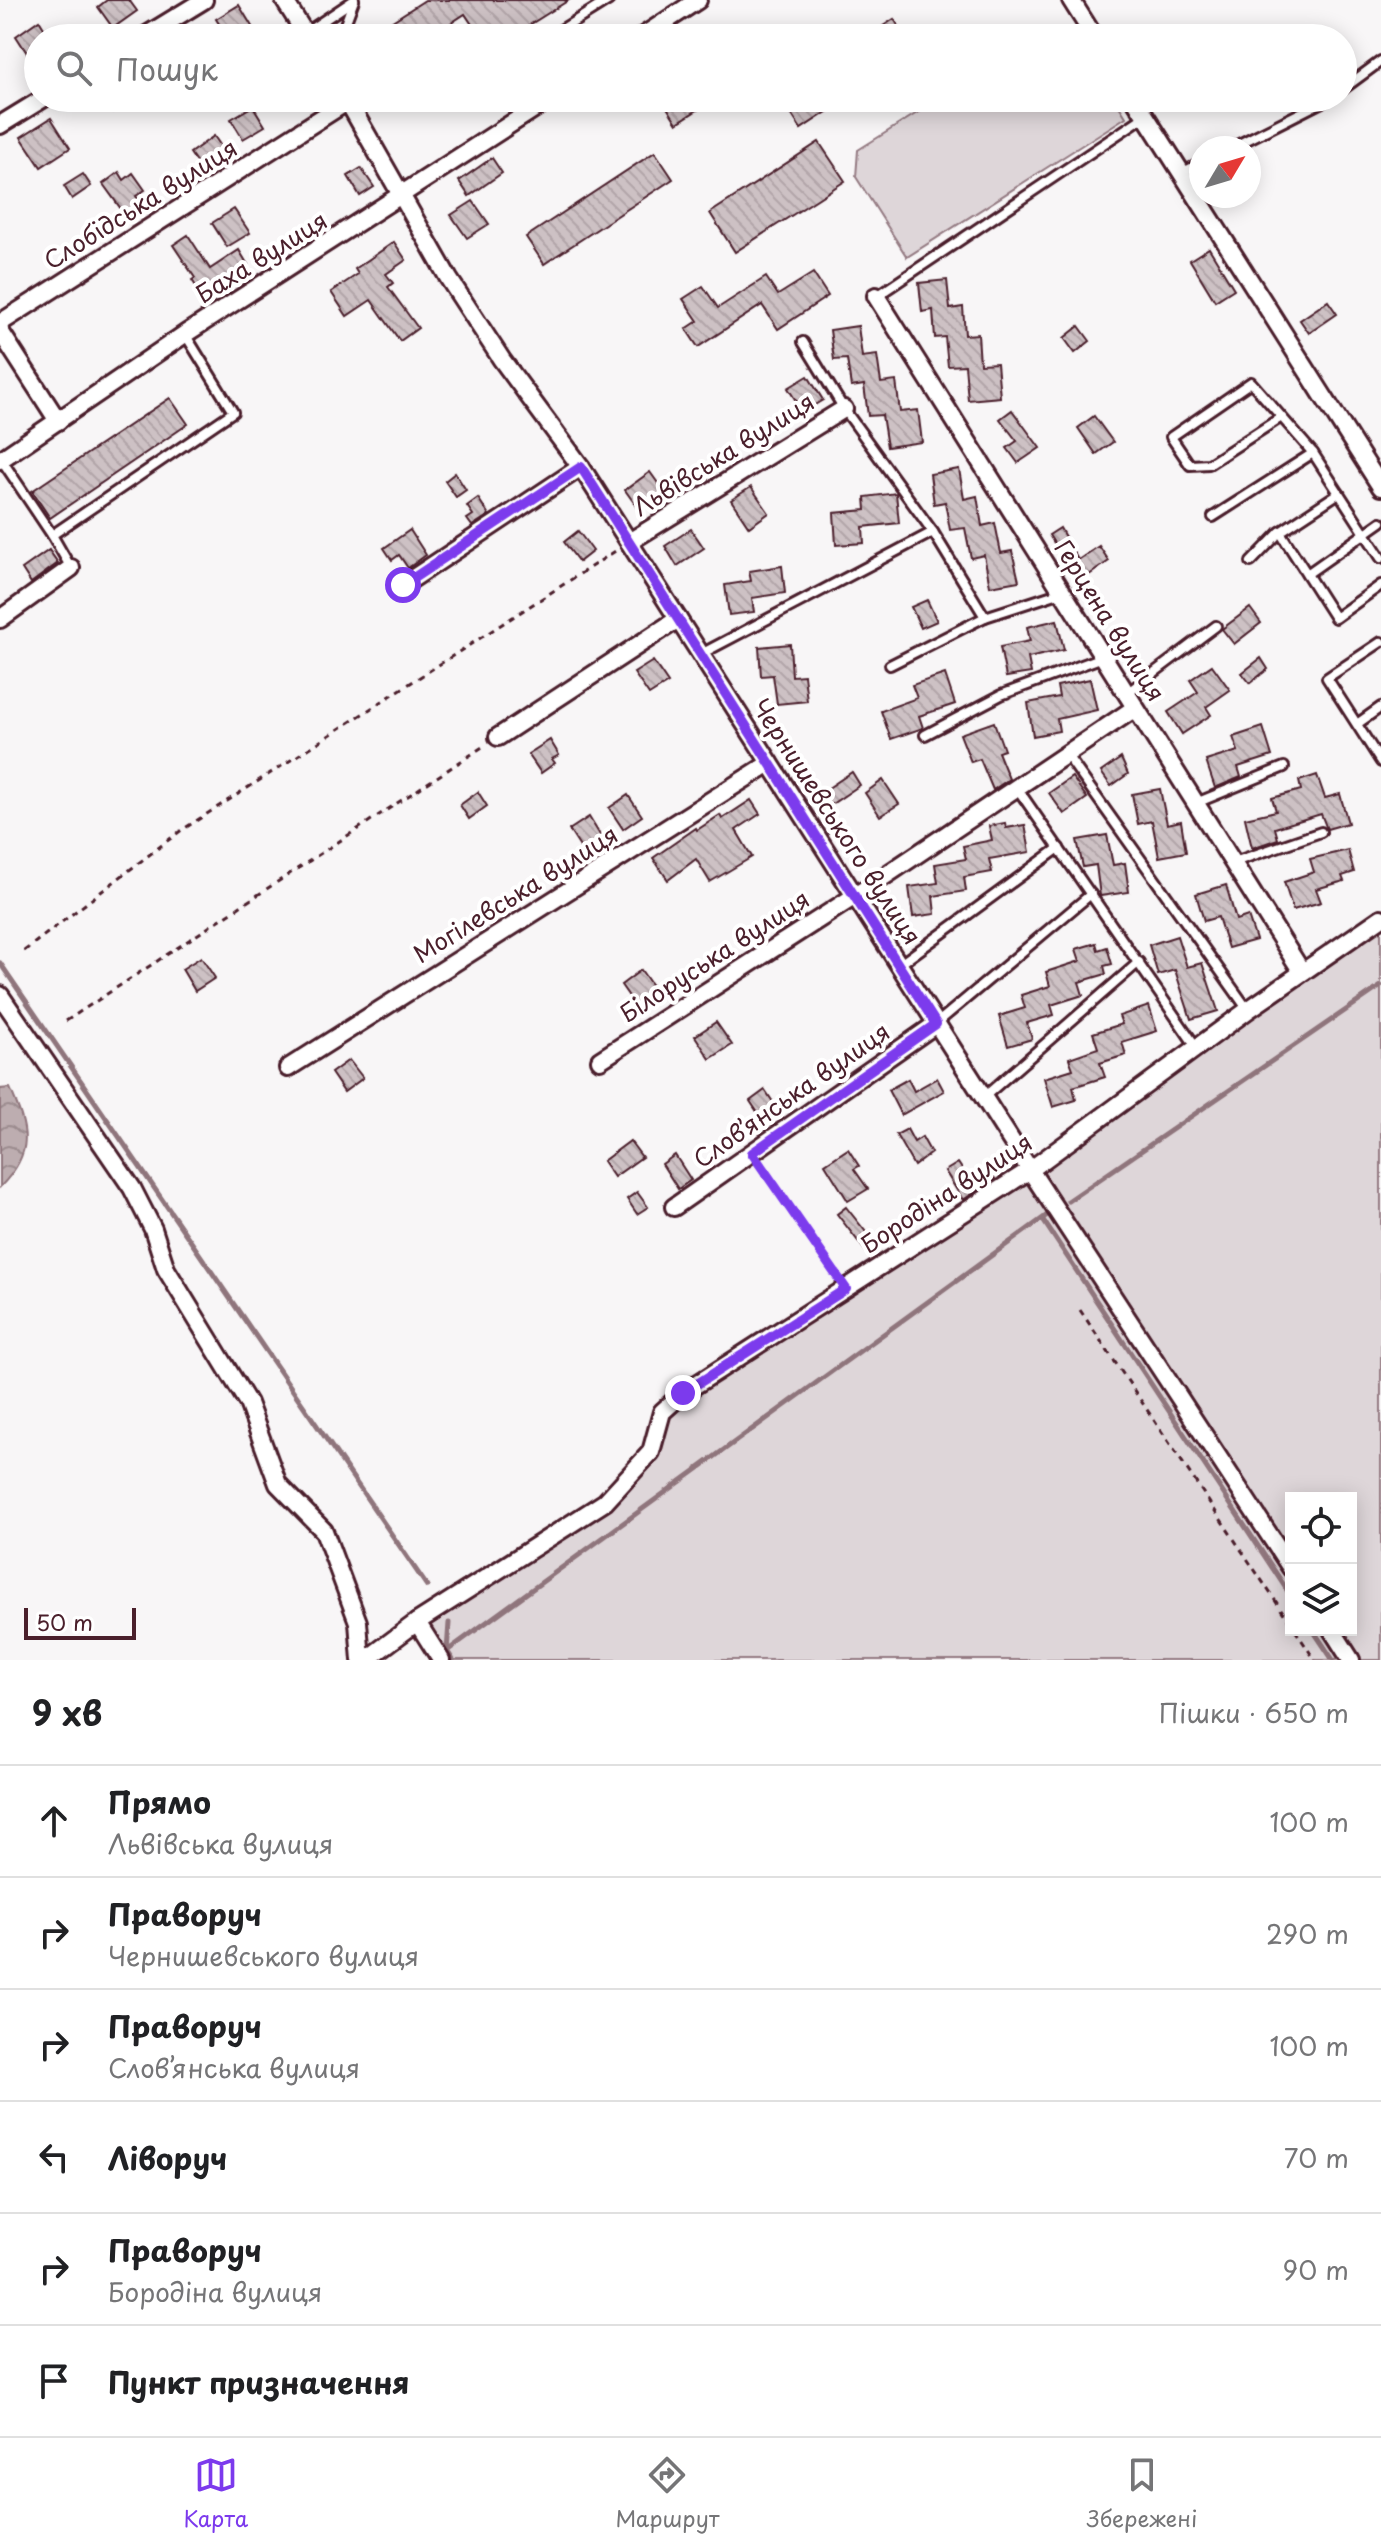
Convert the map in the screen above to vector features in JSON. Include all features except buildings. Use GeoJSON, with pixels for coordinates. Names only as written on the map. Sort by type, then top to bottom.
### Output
{"type":"FeatureCollection","features":[{"type":"Feature","properties":{"kind":"street"},"geometry":{"type":"LineString","coordinates":[[165,24],[204,0]]}},
{"type":"Feature","properties":{"kind":"street"},"geometry":{"type":"LineString","coordinates":[[284,0],[299,24]]}},
{"type":"Feature","properties":{"kind":"street"},"geometry":{"type":"LineString","coordinates":[[1071,0],[1086,24]]}},
{"type":"Feature","properties":{"kind":"street"},"geometry":{"type":"LineString","coordinates":[[659,24],[690,2]]}},
{"type":"Feature","properties":{"kind":"street"},"geometry":{"type":"LineString","coordinates":[[0,125],[24,110]]}},
{"type":"Feature","properties":{"kind":"street","name":"Слобідська вулиця"},"geometry":{"type":"LineString","coordinates":[[0,323],[328,112]]}},
{"type":"Feature","properties":{"kind":"street","name":"Чернишевського вулиця"},"geometry":{"type":"LineString","coordinates":[[354,112],[449,279],[502,360],[581,467],[1030,1170],[1288,1564]]}},
{"type":"Feature","properties":{"kind":"street","name":"Баха вулиця"},"geometry":{"type":"LineString","coordinates":[[0,460],[185,334],[401,198],[530,112]]}},
{"type":"Feature","properties":{"kind":"street"},"geometry":{"type":"LineString","coordinates":[[1143,112],[1381,487]]}},
{"type":"Feature","properties":{"kind":"street","name":"Герцена вулиця"},"geometry":{"type":"LineString","coordinates":[[876,296],[1302,972]]}},
{"type":"Feature","properties":{"kind":"street"},"geometry":{"type":"LineString","coordinates":[[0,331],[58,421]]}},
{"type":"Feature","properties":{"kind":"street","name":"Львівська вулиця"},"geometry":{"type":"LineString","coordinates":[[629,542],[844,409]]}},
{"type":"Feature","properties":{"kind":"street"},"geometry":{"type":"LineString","coordinates":[[403,585],[581,467]]}},
{"type":"Feature","properties":{"kind":"street"},"geometry":{"type":"LineString","coordinates":[[0,619],[71,568]]}},
{"type":"Feature","properties":{"kind":"street"},"geometry":{"type":"LineString","coordinates":[[498,737],[678,619]]}},
{"type":"Feature","properties":{"kind":"street","name":"Білоруська вулиця"},"geometry":{"type":"LineString","coordinates":[[600,1060],[1017,788],[1066,754],[1131,700]]}},
{"type":"Feature","properties":{"kind":"street","name":"Могілевська вулиця"},"geometry":{"type":"LineString","coordinates":[[288,1068],[770,763]]}},
{"type":"Feature","properties":{"kind":"street","name":"Бородіна вулиця"},"geometry":{"type":"LineString","coordinates":[[364,1660],[417,1622],[605,1502],[651,1452],[662,1412],[683,1393],[1030,1170],[1248,1010],[1381,918]]}},
{"type":"Feature","properties":{"kind":"street"},"geometry":{"type":"LineString","coordinates":[[0,995],[132,1188],[153,1229],[166,1269],[248,1403],[278,1484],[324,1531],[358,1622],[364,1660]]}},
{"type":"Feature","properties":{"kind":"street","name":"Слов’янська вулиця"},"geometry":{"type":"LineString","coordinates":[[674,1207],[936,1024]]}},
{"type":"Feature","properties":{"kind":"street"},"geometry":{"type":"LineString","coordinates":[[417,1622],[441,1660]]}},
{"type":"Feature","properties":{"kind":"street"},"geometry":{"type":"LineString","coordinates":[[1336,1636],[1351,1660]]}},
{"type":"Feature","properties":{"kind":"lane"},"geometry":{"type":"LineString","coordinates":[[322,24],[354,0]]}},
{"type":"Feature","properties":{"kind":"lane"},"geometry":{"type":"LineString","coordinates":[[345,24],[354,0]]}},
{"type":"Feature","properties":{"kind":"lane"},"geometry":{"type":"LineString","coordinates":[[570,24],[609,0]]}},
{"type":"Feature","properties":{"kind":"lane"},"geometry":{"type":"LineString","coordinates":[[1357,79],[1381,61]]}},
{"type":"Feature","properties":{"kind":"lane"},"geometry":{"type":"LineString","coordinates":[[1255,136],[1302,112]]}},
{"type":"Feature","properties":{"kind":"lane"},"geometry":{"type":"LineString","coordinates":[[876,296],[1145,116]]}},
{"type":"Feature","properties":{"kind":"lane"},"geometry":{"type":"LineString","coordinates":[[1181,173],[1189,169]]}},
{"type":"Feature","properties":{"kind":"lane"},"geometry":{"type":"LineString","coordinates":[[52,535],[233,412],[185,334]]}},
{"type":"Feature","properties":{"kind":"lane"},"geometry":{"type":"LineString","coordinates":[[803,342],[844,409],[933,532],[985,617]]}},
{"type":"Feature","properties":{"kind":"lane"},"geometry":{"type":"LineString","coordinates":[[1280,418],[1209,464],[1190,465],[1171,437],[1251,382],[1313,453],[1381,558]]}},
{"type":"Feature","properties":{"kind":"lane"},"geometry":{"type":"LineString","coordinates":[[1213,517],[1313,453]]}},
{"type":"Feature","properties":{"kind":"lane"},"geometry":{"type":"LineString","coordinates":[[0,460],[71,568]]}},
{"type":"Feature","properties":{"kind":"lane"},"geometry":{"type":"LineString","coordinates":[[1251,562],[1280,532],[1339,493]]}},
{"type":"Feature","properties":{"kind":"lane"},"geometry":{"type":"LineString","coordinates":[[1307,574],[1381,522]]}},
{"type":"Feature","properties":{"kind":"lane"},"geometry":{"type":"LineString","coordinates":[[701,654],[933,532]]}},
{"type":"Feature","properties":{"kind":"lane"},"geometry":{"type":"LineString","coordinates":[[1280,532],[1335,618],[1381,585]]}},
{"type":"Feature","properties":{"kind":"lane"},"geometry":{"type":"LineString","coordinates":[[890,665],[985,617],[1062,592]]}},
{"type":"Feature","properties":{"kind":"lane"},"geometry":{"type":"LineString","coordinates":[[1131,700],[1216,626]]}},
{"type":"Feature","properties":{"kind":"lane"},"geometry":{"type":"LineString","coordinates":[[1381,642],[1327,678],[1381,762]]}},
{"type":"Feature","properties":{"kind":"lane"},"geometry":{"type":"LineString","coordinates":[[925,735],[1001,695],[1103,657]]}},
{"type":"Feature","properties":{"kind":"lane"},"geometry":{"type":"LineString","coordinates":[[1357,724],[1381,707]]}},
{"type":"Feature","properties":{"kind":"lane"},"geometry":{"type":"LineString","coordinates":[[1066,754],[1248,1010]]}},
{"type":"Feature","properties":{"kind":"lane"},"geometry":{"type":"LineString","coordinates":[[1196,804],[1284,767]]}},
{"type":"Feature","properties":{"kind":"lane"},"geometry":{"type":"LineString","coordinates":[[1017,788],[1197,1048]]}},
{"type":"Feature","properties":{"kind":"lane"},"geometry":{"type":"LineString","coordinates":[[1233,863],[1321,832]]}},
{"type":"Feature","properties":{"kind":"lane"},"geometry":{"type":"LineString","coordinates":[[899,965],[1059,848]]}},
{"type":"Feature","properties":{"kind":"lane"},"geometry":{"type":"LineString","coordinates":[[936,1024],[1091,894]]}},
{"type":"Feature","properties":{"kind":"lane"},"geometry":{"type":"LineString","coordinates":[[984,1097],[1139,962]]}},
{"type":"Feature","properties":{"kind":"path"},"geometry":{"type":"LineString","coordinates":[[24,951],[179,832],[629,542]]}},
{"type":"Feature","properties":{"kind":"path"},"geometry":{"type":"LineString","coordinates":[[66,1021],[498,737]]}},
{"type":"Feature","properties":{"kind":"path"},"geometry":{"type":"LineString","coordinates":[[752,1153],[846,1289]]}},
{"type":"Feature","properties":{"kind":"path"},"geometry":{"type":"LineString","coordinates":[[1080,1310],[1285,1615]]}},
{"type":"Feature","properties":{"kind":"path"},"geometry":{"type":"LineString","coordinates":[[1299,1636],[1315,1660]]}},
{"type":"Feature","properties":{"kind":"shaded area"},"geometry":{"type":"Polygon","coordinates":[[[919,112],[1123,112],[1126,117],[907,257],[856,177],[858,150],[919,112]]]}},
{"type":"Feature","properties":{"kind":"shaded area"},"geometry":{"type":"Polygon","coordinates":[[[1381,918],[1381,1660],[444,1660],[417,1619],[605,1501],[651,1452],[662,1413],[873,1273],[1381,918]]]}},
{"type":"Feature","properties":{"kind":"water"},"geometry":{"type":"Polygon","coordinates":[[[10,1088],[21,1116],[25,1140],[19,1163],[0,1187],[0,1089],[10,1088]]]}},
{"type":"Feature","properties":{"kind":"waterway"},"geometry":{"type":"LineString","coordinates":[[0,963],[427,1586]]}},
{"type":"Feature","properties":{"kind":"waterway"},"geometry":{"type":"LineString","coordinates":[[1068,1201],[1381,986]]}},
{"type":"Feature","properties":{"kind":"waterway"},"geometry":{"type":"LineString","coordinates":[[447,1651],[1050,1213]]}},
{"type":"Feature","properties":{"kind":"waterway"},"geometry":{"type":"LineString","coordinates":[[1043,1220],[1285,1587]]}},
{"type":"Feature","properties":{"kind":"waterway"},"geometry":{"type":"LineString","coordinates":[[449,1623],[447,1651],[453,1660]]}},
{"type":"Feature","properties":{"kind":"waterway"},"geometry":{"type":"LineString","coordinates":[[1317,1636],[1333,1660]]}},
{"type":"Feature","properties":{"kind":"route"},"geometry":{"type":"LineString","coordinates":[[403,585],[581,467],[936,1024],[752,1153],[846,1289],[683,1393]]}}]}
